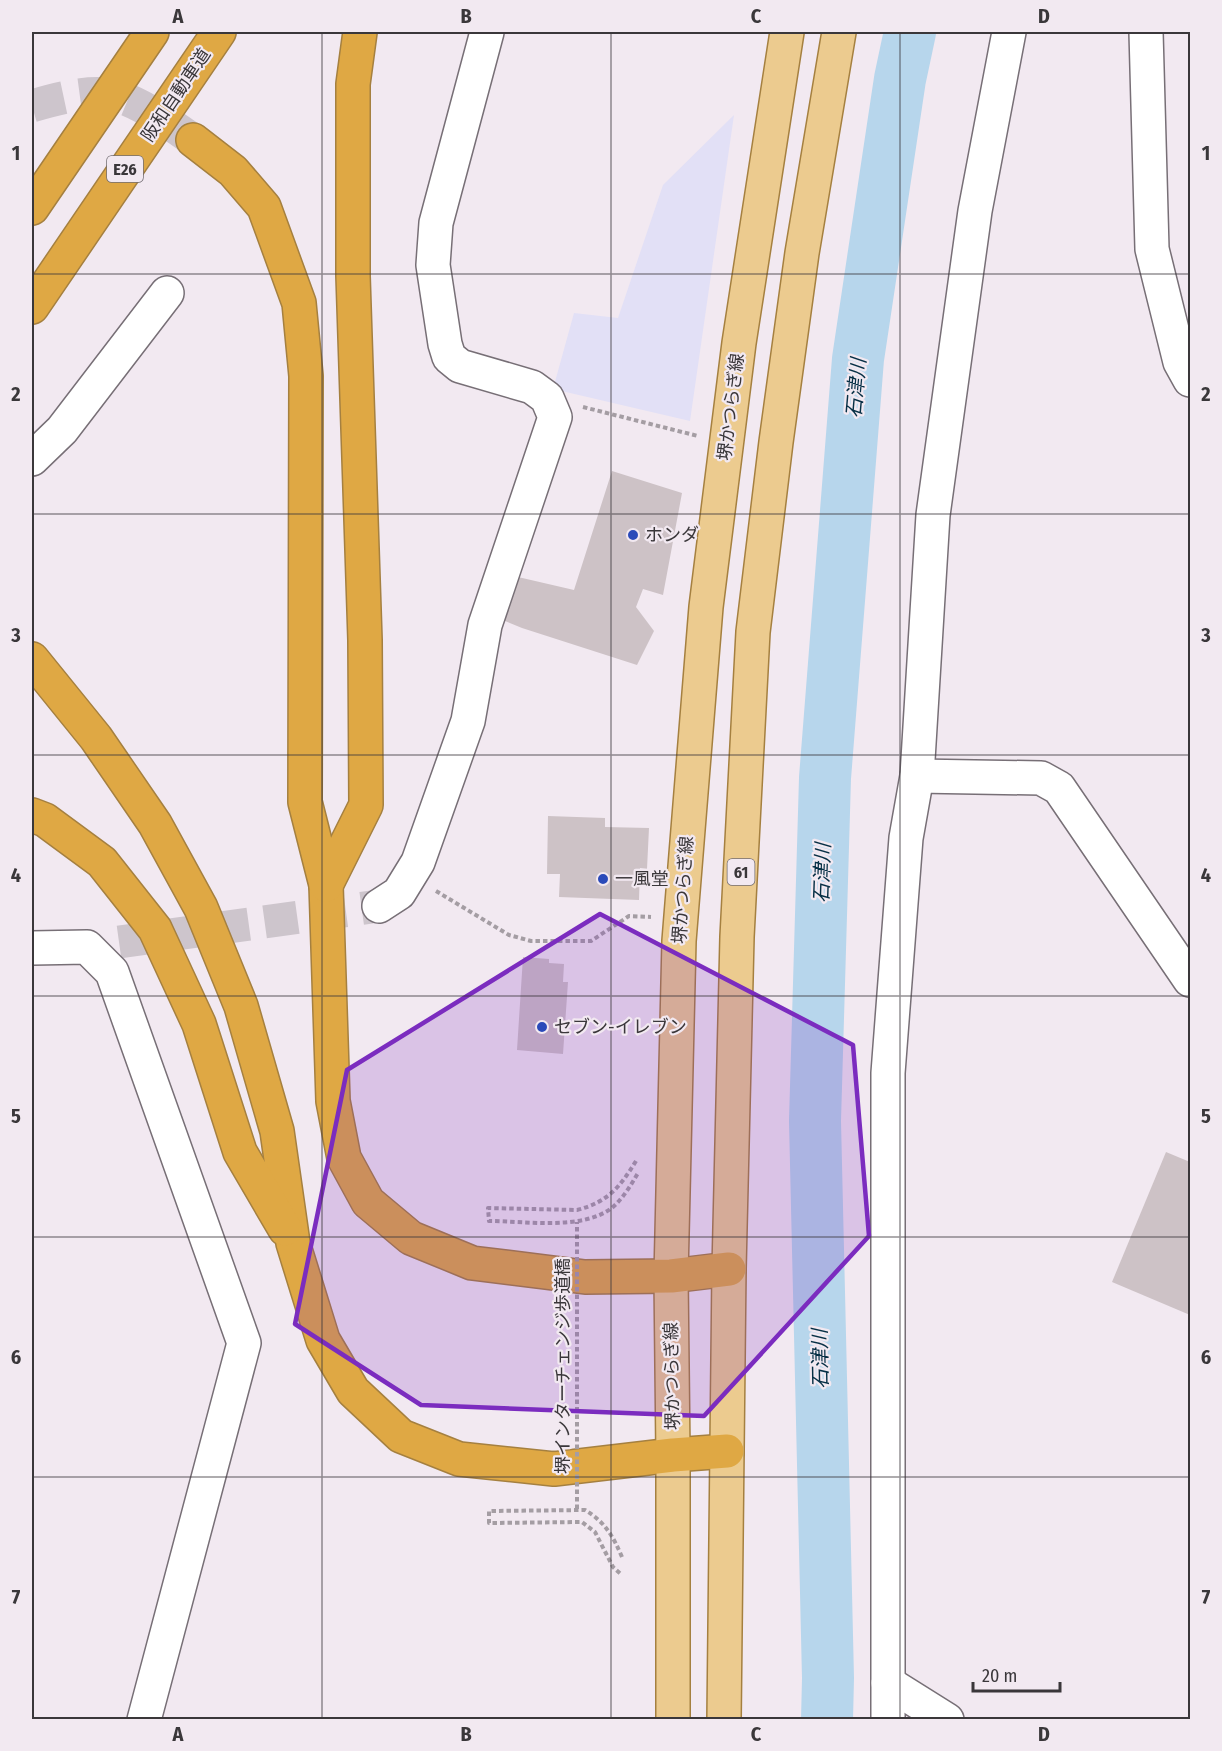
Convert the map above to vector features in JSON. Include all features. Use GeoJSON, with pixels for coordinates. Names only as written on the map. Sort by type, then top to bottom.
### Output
{"type":"FeatureCollection","features":[{"type":"Feature","properties":{"kind":"highway"},"geometry":{"type":"LineString","coordinates":[[32,208],[152,32]]}},
{"type":"Feature","properties":{"kind":"highway","name":"阪和自動車道"},"geometry":{"type":"LineString","coordinates":[[32,307],[219,32]]}},
{"type":"Feature","properties":{"kind":"highway"},"geometry":{"type":"LineString","coordinates":[[326,885],[366,805],[365,640],[353,276],[353,84],[360,32]]}},
{"type":"Feature","properties":{"kind":"highway"},"geometry":{"type":"LineString","coordinates":[[193,140],[233,171],[264,207],[299,303],[306,376],[305,802],[326,885],[333,1101],[344,1158],[368,1202],[411,1238],[472,1263],[585,1277],[671,1276],[729,1269]]}},
{"type":"Feature","properties":{"kind":"highway"},"geometry":{"type":"LineString","coordinates":[[32,659],[96,738],[116,767],[155,825],[201,908],[241,1006],[277,1131],[293,1244],[323,1340],[353,1391],[401,1436],[459,1459],[554,1469],[727,1451]]}},
{"type":"Feature","properties":{"kind":"highway"},"geometry":{"type":"LineString","coordinates":[[32,815],[45,820],[102,862],[155,929],[199,1024],[240,1152],[293,1244]]}},
{"type":"Feature","properties":{"kind":"main road","name":"堺かつらぎ線"},"geometry":{"type":"LineString","coordinates":[[673,1719],[674,1455],[671,1276],[679,941],[706,607],[726,441],[787,32]]}},
{"type":"Feature","properties":{"kind":"main road","name":"61"},"geometry":{"type":"LineString","coordinates":[[724,1719],[729,1269],[737,937],[753,632],[802,253],[839,32]]}},
{"type":"Feature","properties":{"kind":"street"},"geometry":{"type":"LineString","coordinates":[[379,906],[399,893],[418,862],[468,721],[485,625],[555,417],[547,398],[532,387],[460,366],[449,357],[445,344],[433,265],[436,223],[487,32]]}},
{"type":"Feature","properties":{"kind":"street"},"geometry":{"type":"LineString","coordinates":[[888,1719],[888,1073],[906,838],[917,776],[933,515],[975,211],[1009,32]]}},
{"type":"Feature","properties":{"kind":"street"},"geometry":{"type":"LineString","coordinates":[[1146,32],[1152,249],[1180,362],[1191,380]]}},
{"type":"Feature","properties":{"kind":"street"},"geometry":{"type":"LineString","coordinates":[[32,459],[62,430],[167,293]]}},
{"type":"Feature","properties":{"kind":"street"},"geometry":{"type":"LineString","coordinates":[[917,776],[1041,778],[1059,788],[1191,980]]}},
{"type":"Feature","properties":{"kind":"street"},"geometry":{"type":"LineString","coordinates":[[32,948],[87,947],[119,942]]}},
{"type":"Feature","properties":{"kind":"street"},"geometry":{"type":"LineString","coordinates":[[87,947],[112,972],[244,1343],[144,1719]]}},
{"type":"Feature","properties":{"kind":"street"},"geometry":{"type":"LineString","coordinates":[[888,1683],[947,1719]]}},
{"type":"Feature","properties":{"kind":"path"},"geometry":{"type":"LineString","coordinates":[[547,398],[726,441]]}},
{"type":"Feature","properties":{"kind":"path"},"geometry":{"type":"LineString","coordinates":[[410,875],[509,935],[531,941],[591,941],[629,916],[656,918]]}},
{"type":"Feature","properties":{"kind":"path"},"geometry":{"type":"LineString","coordinates":[[636,1161],[618,1189],[591,1207],[577,1210],[488,1208],[489,1221],[577,1222],[612,1207],[627,1191],[638,1173]]}},
{"type":"Feature","properties":{"kind":"path","name":"堺インターチェンジ歩道橋"},"geometry":{"type":"LineString","coordinates":[[577,1222],[577,1509]]}},
{"type":"Feature","properties":{"kind":"path"},"geometry":{"type":"LineString","coordinates":[[622,1557],[610,1531],[597,1517],[585,1510],[489,1511],[489,1523],[582,1522],[595,1532],[613,1567],[622,1575]]}},
{"type":"Feature","properties":{"kind":"highlighted area"},"geometry":{"type":"Polygon","coordinates":[[[600,914],[853,1045],[869,1236],[704,1416],[421,1405],[295,1324],[347,1070],[600,914]]]}},
{"type":"Feature","properties":{"kind":"shaded area"},"geometry":{"type":"Polygon","coordinates":[[[734,115],[690,421],[553,389],[574,313],[618,318],[663,185],[734,115]]]}},
{"type":"Feature","properties":{"kind":"building","name":"ホンダ"},"geometry":{"type":"Polygon","coordinates":[[[612,471],[682,493],[663,595],[643,589],[636,607],[654,631],[637,665],[500,619],[518,577],[574,590],[612,471]]]}},
{"type":"Feature","properties":{"kind":"building"},"geometry":{"type":"Polygon","coordinates":[[[548,816],[605,818],[605,827],[649,828],[647,869],[640,868],[639,900],[559,897],[560,874],[547,874],[548,816]]]}},
{"type":"Feature","properties":{"kind":"building","name":"セブン-イレブン"},"geometry":{"type":"Polygon","coordinates":[[[523,957],[549,959],[549,963],[564,964],[563,982],[568,982],[563,1054],[517,1050],[523,957]]]}},
{"type":"Feature","properties":{"kind":"building"},"geometry":{"type":"Polygon","coordinates":[[[1166,1152],[1190,1162],[1190,1315],[1112,1282],[1166,1152]]]}},
{"type":"Feature","properties":{"kind":"waterway","name":"石津川"},"geometry":{"type":"LineString","coordinates":[[827,1720],[828,1678],[815,1121],[825,778],[858,359],[900,79],[910,32]]}},
{"type":"Feature","properties":{"kind":"tunnel"},"geometry":{"type":"LineString","coordinates":[[32,106],[87,94],[120,97],[148,110],[193,140]]}},
{"type":"Feature","properties":{"kind":"tunnel"},"geometry":{"type":"LineString","coordinates":[[119,942],[379,906]]}},
{"type":"Feature","properties":{"kind":"place","name":"ホンダ"},"geometry":{"type":"Point","coordinates":[633,535]}},
{"type":"Feature","properties":{"kind":"place","name":"一風堂"},"geometry":{"type":"Point","coordinates":[603,879]}},
{"type":"Feature","properties":{"kind":"place","name":"セブン-イレブン"},"geometry":{"type":"Point","coordinates":[542,1027]}}]}
